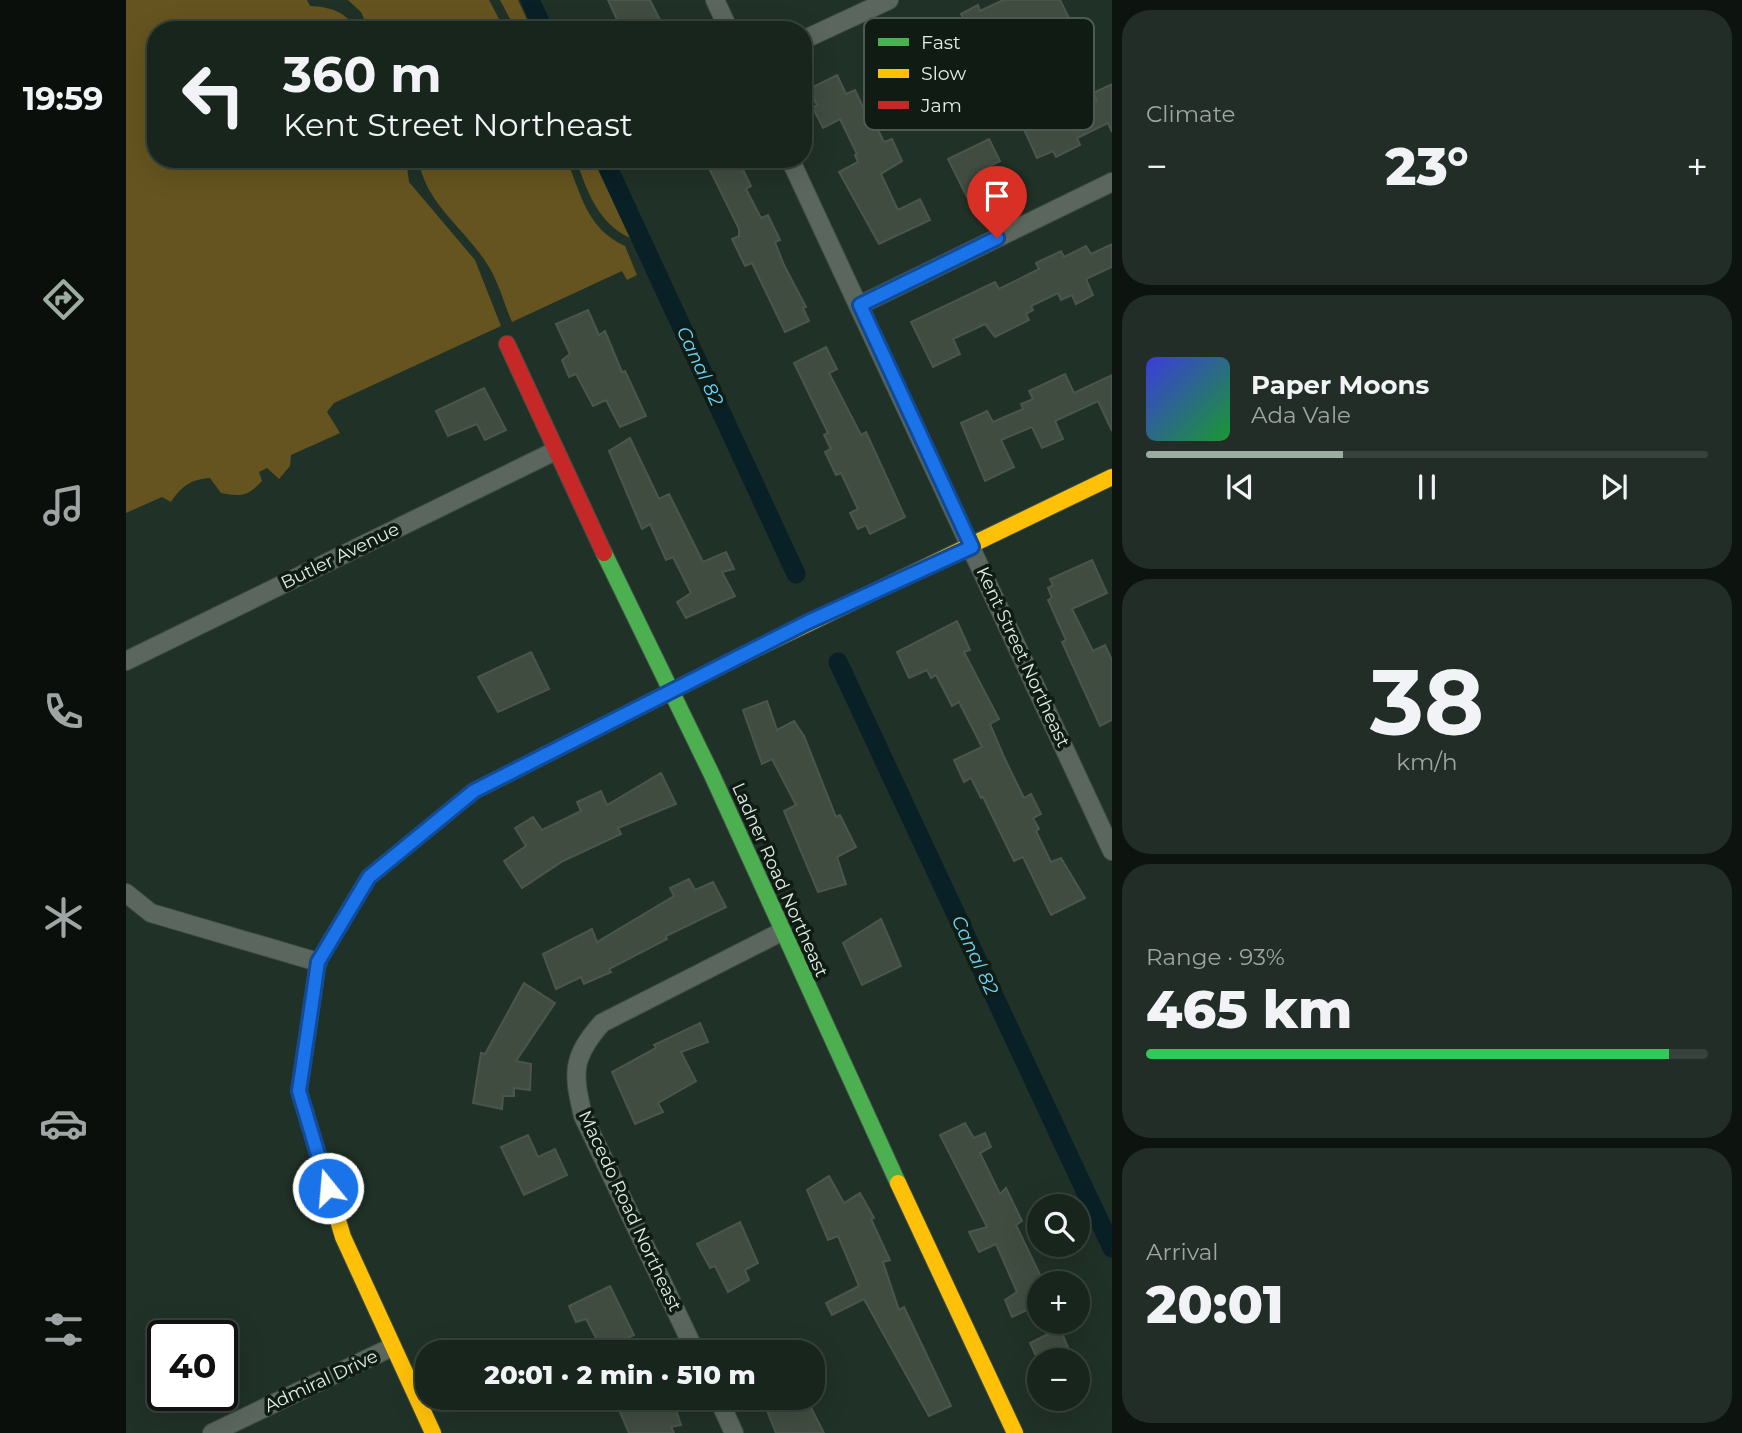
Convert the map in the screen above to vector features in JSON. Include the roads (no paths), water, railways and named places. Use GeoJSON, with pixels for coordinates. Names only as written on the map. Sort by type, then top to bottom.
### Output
{"type":"FeatureCollection","features":[{"type":"Feature","properties":{"kind":"street"},"geometry":{"type":"LineString","coordinates":[[715,0],[725,21]]}},
{"type":"Feature","properties":{"kind":"street"},"geometry":{"type":"LineString","coordinates":[[812,36],[889,0]]}},
{"type":"Feature","properties":{"kind":"street","name":"Kent Street Northeast"},"geometry":{"type":"LineString","coordinates":[[794,168],[1112,851]]}},
{"type":"Feature","properties":{"kind":"street"},"geometry":{"type":"LineString","coordinates":[[860,305],[1112,182]]}},
{"type":"Feature","properties":{"kind":"street","name":"Ladner Road Northeast"},"geometry":{"type":"LineString","coordinates":[[507,344],[555,451],[671,690],[780,932],[1015,1433]]}},
{"type":"Feature","properties":{"kind":"street","name":"Butler Avenue"},"geometry":{"type":"LineString","coordinates":[[126,661],[555,451]]}},
{"type":"Feature","properties":{"kind":"street"},"geometry":{"type":"LineString","coordinates":[[433,1433],[343,1237],[299,1091],[318,962],[369,877],[474,791],[671,690],[972,547],[1112,477]]}},
{"type":"Feature","properties":{"kind":"street"},"geometry":{"type":"LineString","coordinates":[[126,893],[151,913],[318,962]]}},
{"type":"Feature","properties":{"kind":"street","name":"Macedo Road Northeast"},"geometry":{"type":"LineString","coordinates":[[690,1340],[583,1116],[575,1080],[577,1059],[584,1043],[602,1023],[780,932]]}},
{"type":"Feature","properties":{"kind":"street","name":"Admiral Drive"},"geometry":{"type":"LineString","coordinates":[[212,1433],[392,1347]]}},
{"type":"Feature","properties":{"kind":"street"},"geometry":{"type":"LineString","coordinates":[[723,1410],[734,1433]]}},
{"type":"Feature","properties":{"kind":"waterway","name":"Canal 82"},"geometry":{"type":"LineString","coordinates":[[530,0],[540,21]]}},
{"type":"Feature","properties":{"kind":"waterway","name":"Canal 82"},"geometry":{"type":"LineString","coordinates":[[608,168],[796,574]]}},
{"type":"Feature","properties":{"kind":"waterway","name":"Canal 82"},"geometry":{"type":"LineString","coordinates":[[838,662],[1112,1248]]}}]}
